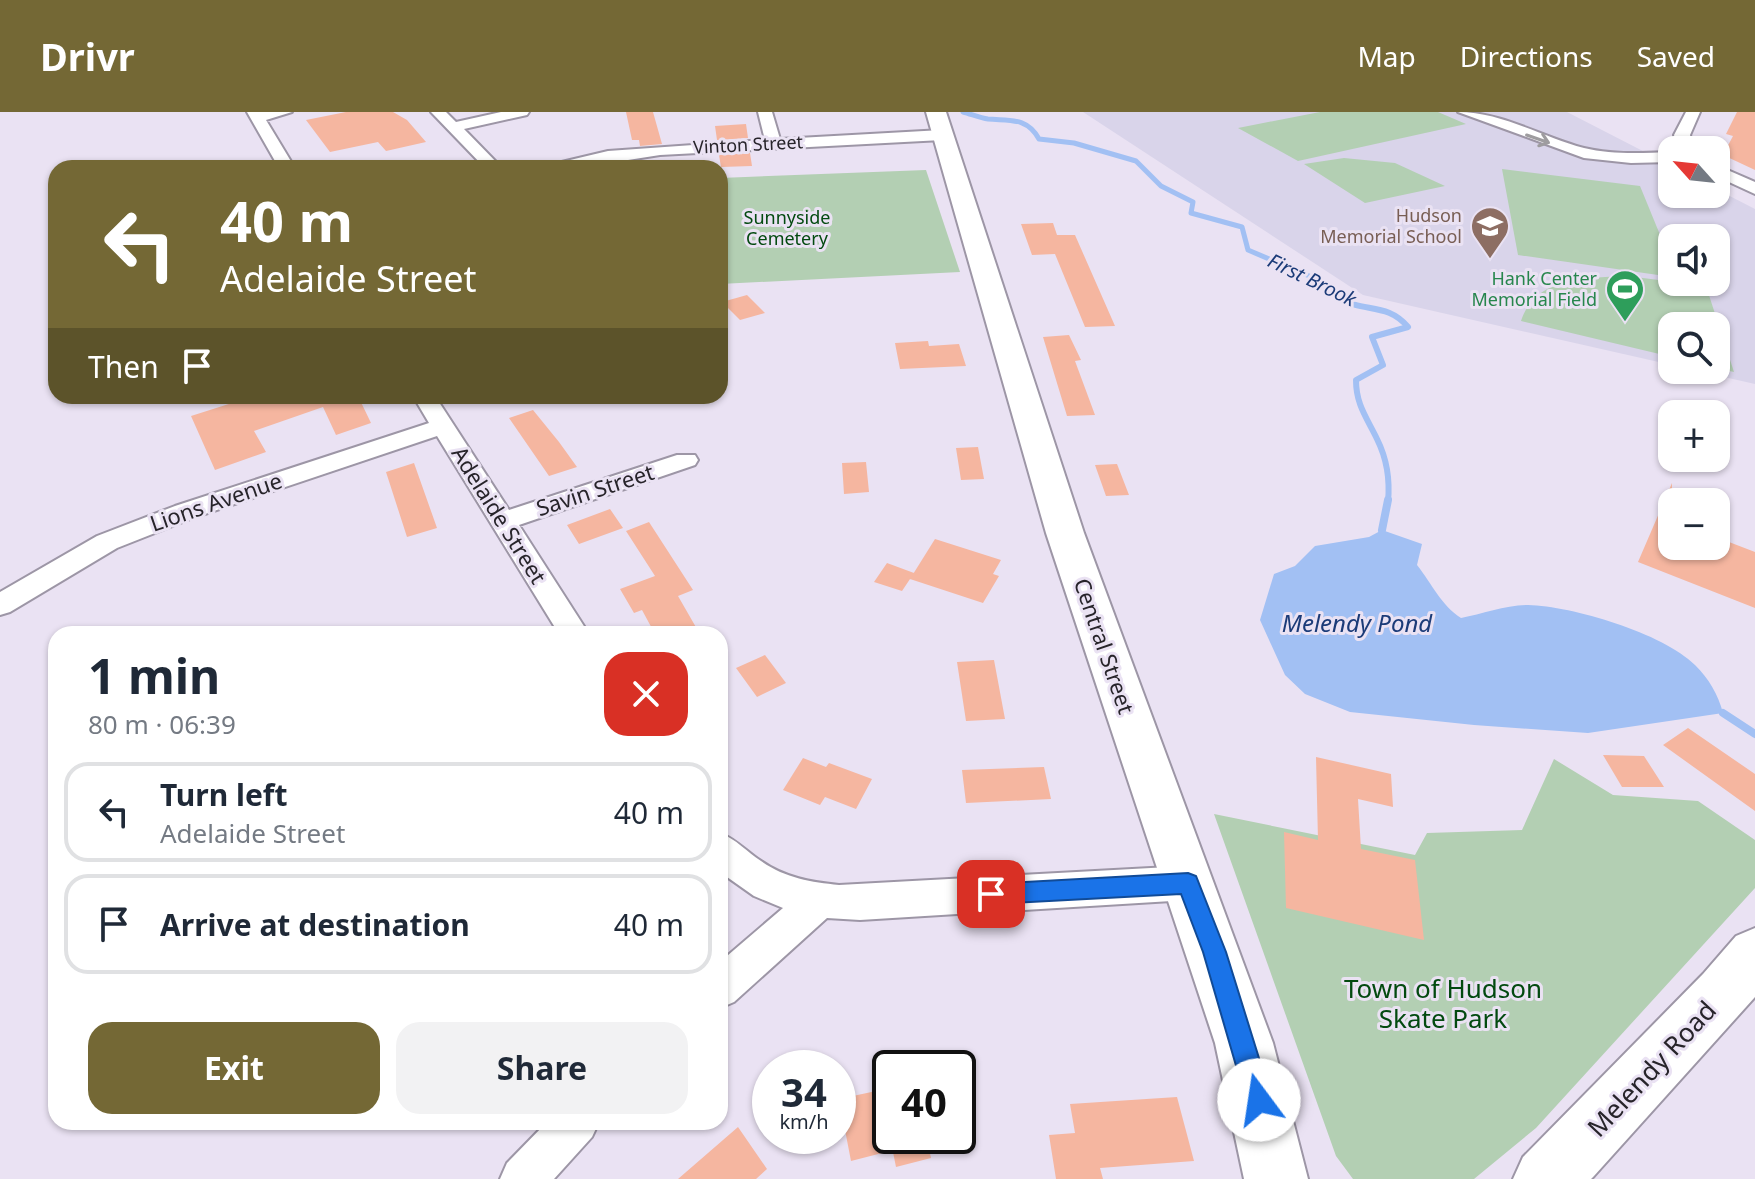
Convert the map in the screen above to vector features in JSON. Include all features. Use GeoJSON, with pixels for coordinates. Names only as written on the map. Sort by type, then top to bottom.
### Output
{"type":"FeatureCollection","features":[{"type":"Feature","properties":{"kind":"street"},"geometry":{"type":"LineString","coordinates":[[282,160],[255,115],[285,112]]}},
{"type":"Feature","properties":{"kind":"street"},"geometry":{"type":"LineString","coordinates":[[438,112],[486,160]]}},
{"type":"Feature","properties":{"kind":"street"},"geometry":{"type":"LineString","coordinates":[[453,127],[522,112]]}},
{"type":"Feature","properties":{"kind":"street"},"geometry":{"type":"LineString","coordinates":[[765,112],[774,144]]}},
{"type":"Feature","properties":{"kind":"street"},"geometry":{"type":"LineString","coordinates":[[1465,112],[1584,153],[1658,157]]}},
{"type":"Feature","properties":{"kind":"street"},"geometry":{"type":"LineString","coordinates":[[1682,136],[1693,112]]}},
{"type":"Feature","properties":{"kind":"street","name":"Vinton Street"},"geometry":{"type":"LineString","coordinates":[[597,160],[633,153],[774,144],[938,120]]}},
{"type":"Feature","properties":{"kind":"street","name":"Central Street"},"geometry":{"type":"LineString","coordinates":[[938,120],[1065,533],[1244,1043],[1276,1179]]}},
{"type":"Feature","properties":{"kind":"street"},"geometry":{"type":"LineString","coordinates":[[1730,177],[1755,189]]}},
{"type":"Feature","properties":{"kind":"street","name":"Adelaide Street"},"geometry":{"type":"LineString","coordinates":[[431,404],[569,626]]}},
{"type":"Feature","properties":{"kind":"street","name":"Lions Avenue"},"geometry":{"type":"LineString","coordinates":[[0,605],[107,542],[184,512],[443,426]]}},
{"type":"Feature","properties":{"kind":"street","name":"Savin Street"},"geometry":{"type":"LineString","coordinates":[[503,521],[686,460]]}},
{"type":"Feature","properties":{"kind":"street"},"geometry":{"type":"LineString","coordinates":[[728,857],[770,888],[818,902],[885,902],[1188,883]]}},
{"type":"Feature","properties":{"kind":"street"},"geometry":{"type":"LineString","coordinates":[[728,981],[818,902]]}},
{"type":"Feature","properties":{"kind":"street","name":"Melendy Road"},"geometry":{"type":"LineString","coordinates":[[1545,1179],[1723,993],[1755,954]]}},
{"type":"Feature","properties":{"kind":"street"},"geometry":{"type":"LineString","coordinates":[[523,1179],[569,1130]]}},
{"type":"Feature","properties":{"kind":"shaded area","name":"Hudson Memorial School"},"geometry":{"type":"Polygon","coordinates":[[[1083,112],[1567,112],[1658,159],[1658,208],[1730,208],[1730,196],[1755,209],[1755,384],[1730,378],[1730,312],[1658,312],[1658,362],[1363,295],[1083,112]]]}},
{"type":"Feature","properties":{"kind":"green space"},"geometry":{"type":"Polygon","coordinates":[[[1320,112],[1438,112],[1466,124],[1298,161],[1238,128],[1320,112]]]}},
{"type":"Feature","properties":{"kind":"green space"},"geometry":{"type":"Polygon","coordinates":[[[1344,158],[1395,163],[1445,186],[1365,203],[1304,164],[1344,158]]]}},
{"type":"Feature","properties":{"kind":"green space"},"geometry":{"type":"Polygon","coordinates":[[[1502,169],[1640,186],[1658,230],[1658,275],[1518,255],[1502,169]]]}},
{"type":"Feature","properties":{"kind":"green space","name":"Sunnyside Cemetery"},"geometry":{"type":"Polygon","coordinates":[[[926,170],[960,272],[728,284],[728,178],[926,170]]]}},
{"type":"Feature","properties":{"kind":"green space","name":"Hank Center Memorial Field"},"geometry":{"type":"Polygon","coordinates":[[[1627,276],[1658,280],[1658,296],[1709,296],[1714,312],[1658,312],[1658,354],[1521,321],[1528,306],[1550,288],[1565,282],[1627,276]]]}},
{"type":"Feature","properties":{"kind":"green space","name":"Town of Hudson Skate Park"},"geometry":{"type":"Polygon","coordinates":[[[1554,759],[1613,795],[1698,801],[1755,840],[1755,888],[1536,1128],[1474,1179],[1353,1179],[1336,1156],[1214,814],[1415,855],[1427,833],[1522,830],[1554,759]]]}},
{"type":"Feature","properties":{"kind":"water","name":"Melendy Pond"},"geometry":{"type":"Polygon","coordinates":[[[1382,530],[1422,544],[1417,565],[1442,601],[1461,618],[1528,605],[1568,610],[1616,623],[1662,642],[1695,665],[1712,687],[1723,713],[1588,733],[1350,712],[1305,694],[1285,675],[1260,620],[1274,574],[1295,566],[1315,546],[1369,537],[1382,530]]]}},
{"type":"Feature","properties":{"kind":"building"},"geometry":{"type":"Polygon","coordinates":[[[346,112],[393,112],[407,120],[426,142],[386,151],[378,142],[330,152],[306,120],[346,112]]]}},
{"type":"Feature","properties":{"kind":"building"},"geometry":{"type":"Polygon","coordinates":[[[626,112],[653,112],[662,144],[640,146],[639,140],[632,140],[626,112]]]}},
{"type":"Feature","properties":{"kind":"building"},"geometry":{"type":"Polygon","coordinates":[[[1737,112],[1755,112],[1755,170],[1730,158],[1733,136],[1726,134],[1737,112]]]}},
{"type":"Feature","properties":{"kind":"building"},"geometry":{"type":"Polygon","coordinates":[[[746,124],[748,138],[717,140],[715,126],[746,124]]]}},
{"type":"Feature","properties":{"kind":"building"},"geometry":{"type":"Polygon","coordinates":[[[750,153],[752,166],[728,167],[728,160],[720,160],[719,155],[750,153]]]}},
{"type":"Feature","properties":{"kind":"building"},"geometry":{"type":"Polygon","coordinates":[[[1053,223],[1057,235],[1075,235],[1115,326],[1085,327],[1055,254],[1032,255],[1021,224],[1053,223]]]}},
{"type":"Feature","properties":{"kind":"building"},"geometry":{"type":"Polygon","coordinates":[[[747,295],[765,313],[740,320],[728,308],[728,300],[747,295]]]}},
{"type":"Feature","properties":{"kind":"building"},"geometry":{"type":"Polygon","coordinates":[[[1069,335],[1081,360],[1075,361],[1095,415],[1067,416],[1043,337],[1069,335]]]}},
{"type":"Feature","properties":{"kind":"building"},"geometry":{"type":"Polygon","coordinates":[[[928,341],[929,346],[959,344],[966,366],[900,369],[895,343],[928,341]]]}},
{"type":"Feature","properties":{"kind":"building"},"geometry":{"type":"Polygon","coordinates":[[[229,404],[362,404],[371,423],[336,435],[323,407],[254,431],[266,452],[215,470],[191,416],[229,404]]]}},
{"type":"Feature","properties":{"kind":"building"},"geometry":{"type":"Polygon","coordinates":[[[533,410],[577,467],[549,476],[509,418],[533,410]]]}},
{"type":"Feature","properties":{"kind":"building"},"geometry":{"type":"Polygon","coordinates":[[[978,447],[984,479],[961,480],[956,448],[978,447]]]}},
{"type":"Feature","properties":{"kind":"building"},"geometry":{"type":"Polygon","coordinates":[[[866,462],[869,492],[844,494],[842,463],[866,462]]]}},
{"type":"Feature","properties":{"kind":"building"},"geometry":{"type":"Polygon","coordinates":[[[414,463],[437,528],[407,537],[386,472],[414,463]]]}},
{"type":"Feature","properties":{"kind":"building"},"geometry":{"type":"Polygon","coordinates":[[[1117,464],[1129,495],[1106,496],[1095,465],[1117,464]]]}},
{"type":"Feature","properties":{"kind":"building"},"geometry":{"type":"Polygon","coordinates":[[[610,509],[623,528],[579,544],[567,525],[610,509]]]}},
{"type":"Feature","properties":{"kind":"building"},"geometry":{"type":"Polygon","coordinates":[[[1658,516],[1658,560],[1730,560],[1730,542],[1755,552],[1755,608],[1638,562],[1658,516]]]}},
{"type":"Feature","properties":{"kind":"building"},"geometry":{"type":"Polygon","coordinates":[[[649,522],[693,590],[678,596],[695,626],[651,626],[642,610],[634,613],[620,589],[655,576],[626,531],[649,522]]]}},
{"type":"Feature","properties":{"kind":"building"},"geometry":{"type":"Polygon","coordinates":[[[935,539],[1001,560],[993,574],[999,576],[983,603],[910,579],[935,539]]]}},
{"type":"Feature","properties":{"kind":"building"},"geometry":{"type":"Polygon","coordinates":[[[887,563],[914,573],[902,591],[874,582],[887,563]]]}},
{"type":"Feature","properties":{"kind":"building"},"geometry":{"type":"Polygon","coordinates":[[[765,655],[786,683],[757,697],[736,668],[765,655]]]}},
{"type":"Feature","properties":{"kind":"building"},"geometry":{"type":"Polygon","coordinates":[[[994,660],[1005,719],[966,721],[957,662],[994,660]]]}},
{"type":"Feature","properties":{"kind":"building"},"geometry":{"type":"Polygon","coordinates":[[[1688,728],[1755,774],[1755,811],[1663,745],[1688,728]]]}},
{"type":"Feature","properties":{"kind":"building"},"geometry":{"type":"Polygon","coordinates":[[[1603,755],[1644,756],[1664,787],[1622,787],[1603,755]]]}},
{"type":"Feature","properties":{"kind":"building"},"geometry":{"type":"Polygon","coordinates":[[[1316,757],[1391,774],[1393,807],[1358,799],[1361,849],[1415,860],[1424,940],[1286,908],[1284,832],[1318,840],[1316,757]]]}},
{"type":"Feature","properties":{"kind":"building"},"geometry":{"type":"Polygon","coordinates":[[[803,758],[826,767],[829,763],[872,779],[856,809],[825,797],[820,805],[783,790],[803,758]]]}},
{"type":"Feature","properties":{"kind":"building"},"geometry":{"type":"Polygon","coordinates":[[[1044,767],[1051,799],[966,803],[962,770],[1044,767]]]}},
{"type":"Feature","properties":{"kind":"building"},"geometry":{"type":"Polygon","coordinates":[[[872,1092],[872,1154],[878,1154],[851,1161],[850,1154],[856,1154],[856,1095],[872,1092]]]}},
{"type":"Feature","properties":{"kind":"building"},"geometry":{"type":"Polygon","coordinates":[[[1177,1097],[1194,1161],[1100,1168],[1103,1179],[1056,1179],[1049,1135],[1075,1133],[1070,1104],[1177,1097]]]}},
{"type":"Feature","properties":{"kind":"building"},"geometry":{"type":"Polygon","coordinates":[[[738,1127],[752,1147],[752,1154],[757,1154],[767,1169],[756,1179],[678,1179],[738,1127]]]}},
{"type":"Feature","properties":{"kind":"building"},"geometry":{"type":"Polygon","coordinates":[[[893,1154],[930,1154],[931,1158],[896,1167],[893,1154]]]}},
{"type":"Feature","properties":{"kind":"waterway","name":"First Brook"},"geometry":{"type":"LineString","coordinates":[[963,112],[1023,124],[1039,139],[1074,143],[1136,161],[1161,186],[1193,202],[1191,213],[1242,227],[1248,250],[1321,281]]}},
{"type":"Feature","properties":{"kind":"waterway","name":"First Brook"},"geometry":{"type":"LineString","coordinates":[[1316,279],[1349,303],[1392,314],[1408,327],[1372,337],[1383,365],[1356,380],[1360,404],[1385,462],[1388,500]]}},
{"type":"Feature","properties":{"kind":"waterway","name":"First Brook"},"geometry":{"type":"LineString","coordinates":[[1382,530],[1388,500]]}},
{"type":"Feature","properties":{"kind":"waterway"},"geometry":{"type":"LineString","coordinates":[[1723,713],[1755,734]]}},
{"type":"Feature","properties":{"kind":"place","name":"Hudson Memorial School"},"geometry":{"type":"Point","coordinates":[1490,260]}},
{"type":"Feature","properties":{"kind":"place","name":"Hank Center Memorial Field"},"geometry":{"type":"Point","coordinates":[1625,323]}},
{"type":"Feature","properties":{"kind":"route"},"geometry":{"type":"LineString","coordinates":[[991,894],[1188,883],[1215,952],[1259,1100]]}}]}
